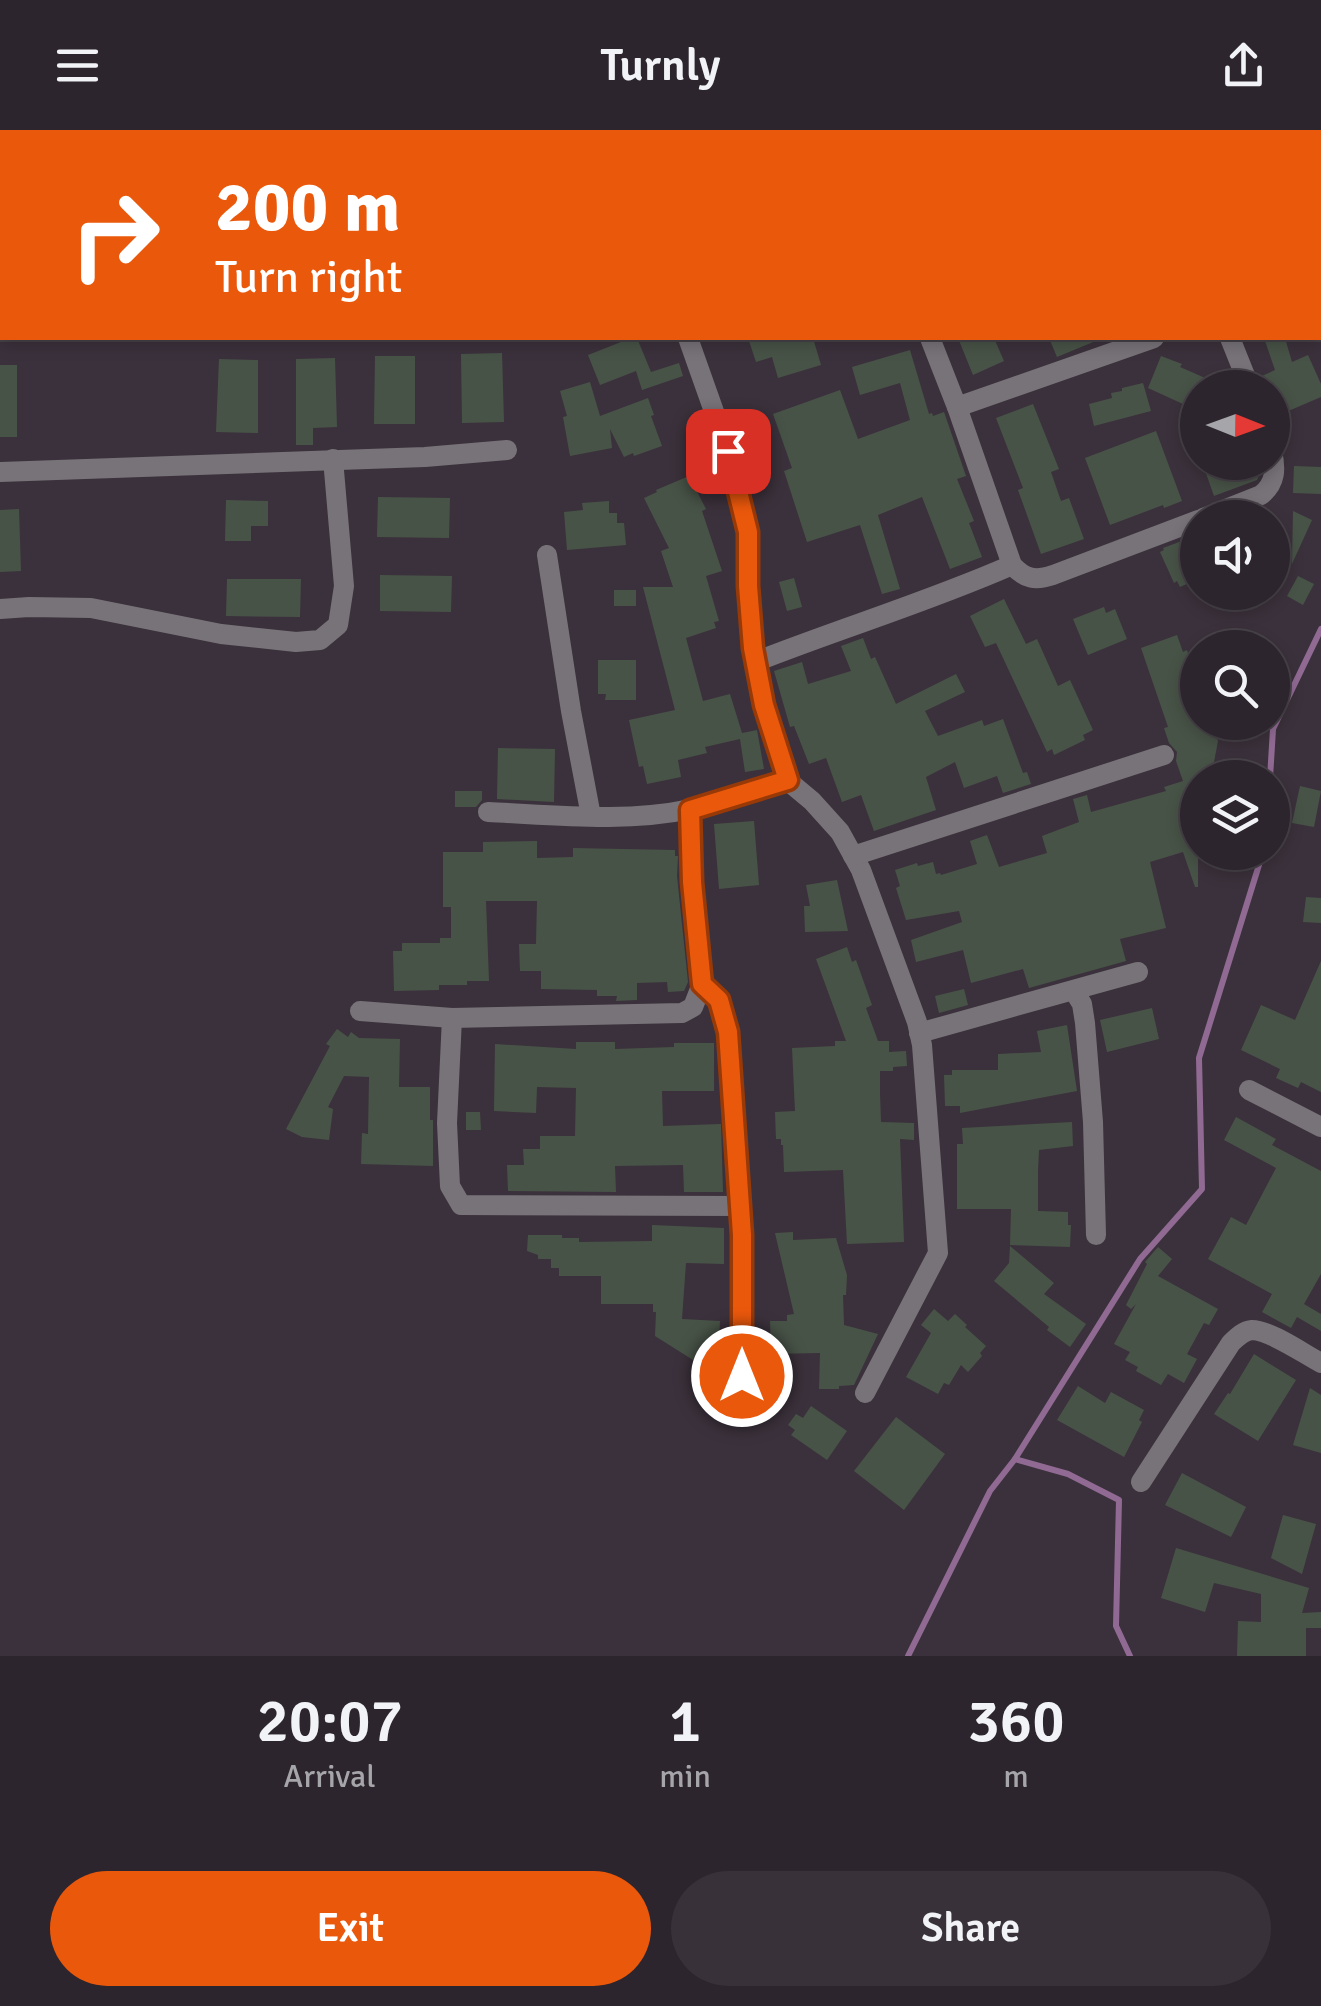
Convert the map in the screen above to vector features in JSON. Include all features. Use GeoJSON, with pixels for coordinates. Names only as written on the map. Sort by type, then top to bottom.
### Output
{"type":"FeatureCollection","features":[{"type":"Feature","properties":{"kind":"street"},"geometry":{"type":"LineString","coordinates":[[689,340],[742,503],[748,532],[748,586],[756,662],[764,705],[788,780],[840,832],[853,856],[919,1032],[938,1252],[865,1392]]}},
{"type":"Feature","properties":{"kind":"street"},"geometry":{"type":"LineString","coordinates":[[931,340],[1012,565],[1023,576],[1042,578],[1180,526]]}},
{"type":"Feature","properties":{"kind":"street"},"geometry":{"type":"LineString","coordinates":[[957,406],[1148,340]]}},
{"type":"Feature","properties":{"kind":"street"},"geometry":{"type":"LineString","coordinates":[[1231,340],[1243,370]]}},
{"type":"Feature","properties":{"kind":"street"},"geometry":{"type":"LineString","coordinates":[[0,472],[426,457],[507,450]]}},
{"type":"Feature","properties":{"kind":"street"},"geometry":{"type":"LineString","coordinates":[[0,609],[92,608],[220,634],[296,642],[320,640],[338,625],[344,586],[333,459]]}},
{"type":"Feature","properties":{"kind":"street"},"geometry":{"type":"LineString","coordinates":[[1250,500],[1261,496],[1274,480]]}},
{"type":"Feature","properties":{"kind":"street"},"geometry":{"type":"LineString","coordinates":[[547,555],[591,816]]}},
{"type":"Feature","properties":{"kind":"street"},"geometry":{"type":"LineString","coordinates":[[756,662],[1012,565]]}},
{"type":"Feature","properties":{"kind":"street"},"geometry":{"type":"LineString","coordinates":[[853,856],[1164,755]]}},
{"type":"Feature","properties":{"kind":"street"},"geometry":{"type":"LineString","coordinates":[[488,812],[642,816],[690,810],[788,780]]}},
{"type":"Feature","properties":{"kind":"street"},"geometry":{"type":"LineString","coordinates":[[360,1011],[452,1018],[682,1013],[693,1007],[702,984],[690,810]]}},
{"type":"Feature","properties":{"kind":"street"},"geometry":{"type":"LineString","coordinates":[[919,1032],[1138,972]]}},
{"type":"Feature","properties":{"kind":"street"},"geometry":{"type":"LineString","coordinates":[[702,984],[719,1000],[728,1032],[740,1206],[742,1376]]}},
{"type":"Feature","properties":{"kind":"street"},"geometry":{"type":"LineString","coordinates":[[1074,991],[1082,1004],[1085,1023],[1094,1122],[1096,1235]]}},
{"type":"Feature","properties":{"kind":"street"},"geometry":{"type":"LineString","coordinates":[[452,1018],[450,1186],[462,1205],[740,1206]]}},
{"type":"Feature","properties":{"kind":"street"},"geometry":{"type":"LineString","coordinates":[[1249,1090],[1321,1127]]}},
{"type":"Feature","properties":{"kind":"street"},"geometry":{"type":"LineString","coordinates":[[1140,1482],[1242,1332],[1264,1332],[1321,1363]]}},
{"type":"Feature","properties":{"kind":"building"},"geometry":{"type":"Polygon","coordinates":[[[626,340],[638,340],[651,372],[679,363],[683,376],[642,390],[636,371],[600,385],[588,355],[626,340]]]}},
{"type":"Feature","properties":{"kind":"building"},"geometry":{"type":"Polygon","coordinates":[[[749,340],[814,340],[821,365],[778,378],[772,357],[756,362],[749,340]]]}},
{"type":"Feature","properties":{"kind":"building"},"geometry":{"type":"Polygon","coordinates":[[[959,340],[995,340],[1004,361],[973,375],[959,340]]]}},
{"type":"Feature","properties":{"kind":"building"},"geometry":{"type":"Polygon","coordinates":[[[1050,340],[1098,340],[1057,357],[1050,340]]]}},
{"type":"Feature","properties":{"kind":"building"},"geometry":{"type":"Polygon","coordinates":[[[1265,340],[1286,340],[1292,362],[1308,355],[1321,384],[1321,397],[1290,410],[1290,370],[1275,370],[1265,340]]]}},
{"type":"Feature","properties":{"kind":"building"},"geometry":{"type":"Polygon","coordinates":[[[910,350],[929,414],[944,412],[966,476],[957,479],[974,521],[969,523],[982,557],[950,569],[922,497],[878,515],[900,589],[882,594],[860,525],[807,542],[784,471],[792,468],[773,414],[840,390],[858,439],[910,420],[900,383],[860,395],[852,367],[910,350]]]}},
{"type":"Feature","properties":{"kind":"building"},"geometry":{"type":"Polygon","coordinates":[[[502,353],[504,422],[462,423],[461,354],[502,353]]]}},
{"type":"Feature","properties":{"kind":"building"},"geometry":{"type":"Polygon","coordinates":[[[375,356],[415,356],[415,424],[374,424],[375,356]]]}},
{"type":"Feature","properties":{"kind":"building"},"geometry":{"type":"Polygon","coordinates":[[[1161,356],[1187,370],[1180,370],[1180,403],[1148,388],[1161,356]]]}},
{"type":"Feature","properties":{"kind":"building"},"geometry":{"type":"Polygon","coordinates":[[[335,358],[337,427],[313,428],[313,445],[296,445],[296,359],[335,358]]]}},
{"type":"Feature","properties":{"kind":"building"},"geometry":{"type":"Polygon","coordinates":[[[219,359],[258,360],[258,433],[216,432],[219,359]]]}},
{"type":"Feature","properties":{"kind":"building"},"geometry":{"type":"Polygon","coordinates":[[[0,365],[17,365],[17,437],[0,437],[0,365]]]}},
{"type":"Feature","properties":{"kind":"building"},"geometry":{"type":"Polygon","coordinates":[[[590,382],[600,416],[648,398],[662,446],[624,457],[610,429],[612,448],[570,456],[563,417],[567,416],[560,391],[590,382]]]}},
{"type":"Feature","properties":{"kind":"building"},"geometry":{"type":"Polygon","coordinates":[[[1143,383],[1151,411],[1094,426],[1089,404],[1143,383]]]}},
{"type":"Feature","properties":{"kind":"building"},"geometry":{"type":"Polygon","coordinates":[[[1033,404],[1059,469],[1051,472],[1061,501],[1069,498],[1084,539],[1041,554],[1018,490],[1023,488],[996,418],[1033,404]]]}},
{"type":"Feature","properties":{"kind":"building"},"geometry":{"type":"Polygon","coordinates":[[[1156,431],[1182,500],[1110,525],[1085,458],[1156,431]]]}},
{"type":"Feature","properties":{"kind":"building"},"geometry":{"type":"Polygon","coordinates":[[[1294,466],[1321,467],[1321,494],[1293,493],[1294,466]]]}},
{"type":"Feature","properties":{"kind":"building"},"geometry":{"type":"Polygon","coordinates":[[[689,476],[706,509],[702,511],[722,571],[706,576],[719,621],[714,622],[716,628],[686,638],[703,701],[730,694],[742,733],[757,730],[764,769],[745,772],[740,739],[705,747],[707,753],[678,760],[681,777],[647,784],[643,766],[639,767],[629,720],[675,710],[643,587],[673,587],[661,551],[669,548],[644,498],[689,476]]]}},
{"type":"Feature","properties":{"kind":"building"},"geometry":{"type":"Polygon","coordinates":[[[1208,480],[1257,480],[1214,496],[1208,480]]]}},
{"type":"Feature","properties":{"kind":"building"},"geometry":{"type":"Polygon","coordinates":[[[378,497],[450,498],[449,538],[377,537],[378,497]]]}},
{"type":"Feature","properties":{"kind":"building"},"geometry":{"type":"Polygon","coordinates":[[[226,500],[268,501],[268,526],[251,526],[251,541],[225,541],[226,500]]]}},
{"type":"Feature","properties":{"kind":"building"},"geometry":{"type":"Polygon","coordinates":[[[609,501],[609,513],[617,513],[617,523],[624,523],[626,545],[567,550],[564,512],[583,510],[582,503],[609,501]]]}},
{"type":"Feature","properties":{"kind":"building"},"geometry":{"type":"Polygon","coordinates":[[[19,509],[21,571],[0,572],[0,510],[19,509]]]}},
{"type":"Feature","properties":{"kind":"building"},"geometry":{"type":"Polygon","coordinates":[[[1293,511],[1312,520],[1292,564],[1293,511]]]}},
{"type":"Feature","properties":{"kind":"building"},"geometry":{"type":"Polygon","coordinates":[[[1180,542],[1180,587],[1177,581],[1174,583],[1160,552],[1180,542]]]}},
{"type":"Feature","properties":{"kind":"building"},"geometry":{"type":"Polygon","coordinates":[[[380,575],[452,576],[451,612],[380,611],[380,575]]]}},
{"type":"Feature","properties":{"kind":"building"},"geometry":{"type":"Polygon","coordinates":[[[1298,576],[1314,584],[1303,605],[1290,598],[1298,576]]]}},
{"type":"Feature","properties":{"kind":"building"},"geometry":{"type":"Polygon","coordinates":[[[794,578],[802,607],[787,611],[779,582],[794,578]]]}},
{"type":"Feature","properties":{"kind":"building"},"geometry":{"type":"Polygon","coordinates":[[[227,579],[301,579],[300,617],[226,616],[227,579]]]}},
{"type":"Feature","properties":{"kind":"building"},"geometry":{"type":"Polygon","coordinates":[[[614,590],[636,590],[636,606],[614,606],[614,590]]]}},
{"type":"Feature","properties":{"kind":"building"},"geometry":{"type":"Polygon","coordinates":[[[1004,599],[1026,644],[1037,639],[1058,686],[1070,680],[1093,730],[1083,735],[1085,740],[1054,755],[1052,749],[1047,752],[996,643],[985,647],[970,616],[1004,599]]]}},
{"type":"Feature","properties":{"kind":"building"},"geometry":{"type":"Polygon","coordinates":[[[1104,607],[1106,613],[1115,609],[1127,639],[1088,655],[1073,619],[1104,607]]]}},
{"type":"Feature","properties":{"kind":"building"},"geometry":{"type":"Polygon","coordinates":[[[1177,635],[1180,740],[1218,740],[1214,760],[1180,760],[1180,772],[1177,752],[1169,743],[1164,728],[1168,727],[1141,648],[1177,635]]]}},
{"type":"Feature","properties":{"kind":"building"},"geometry":{"type":"Polygon","coordinates":[[[863,638],[896,704],[956,674],[965,692],[925,711],[938,736],[982,720],[984,726],[1003,719],[1031,784],[1003,793],[997,776],[964,788],[955,762],[926,777],[936,810],[874,831],[861,795],[842,802],[826,758],[809,764],[794,726],[790,727],[774,671],[802,662],[808,684],[851,671],[841,646],[863,638]]]}},
{"type":"Feature","properties":{"kind":"building"},"geometry":{"type":"Polygon","coordinates":[[[598,660],[636,660],[636,700],[605,700],[606,694],[598,694],[598,660]]]}},
{"type":"Feature","properties":{"kind":"building"},"geometry":{"type":"Polygon","coordinates":[[[498,748],[555,749],[554,802],[497,799],[498,748]]]}},
{"type":"Feature","properties":{"kind":"building"},"geometry":{"type":"Polygon","coordinates":[[[1180,782],[1180,853],[1150,862],[1166,928],[1120,939],[1126,961],[1029,988],[1023,969],[971,983],[963,950],[916,962],[911,940],[962,922],[959,911],[906,920],[895,870],[933,862],[936,874],[941,875],[977,864],[970,841],[987,835],[999,867],[1047,853],[1042,836],[1079,822],[1073,799],[1087,795],[1091,812],[1166,791],[1164,787],[1180,782]]]}},
{"type":"Feature","properties":{"kind":"building"},"geometry":{"type":"Polygon","coordinates":[[[1300,786],[1321,791],[1314,827],[1292,823],[1300,786]]]}},
{"type":"Feature","properties":{"kind":"building"},"geometry":{"type":"Polygon","coordinates":[[[455,791],[482,791],[482,800],[476,807],[455,807],[455,791]]]}},
{"type":"Feature","properties":{"kind":"building"},"geometry":{"type":"Polygon","coordinates":[[[754,821],[759,885],[719,889],[714,824],[754,821]]]}},
{"type":"Feature","properties":{"kind":"building"},"geometry":{"type":"Polygon","coordinates":[[[537,841],[537,858],[573,857],[573,848],[675,850],[688,982],[684,991],[668,992],[667,982],[637,983],[637,1000],[616,1001],[617,996],[597,996],[597,990],[541,989],[541,971],[520,971],[519,944],[536,944],[537,901],[486,901],[489,981],[439,985],[439,990],[394,991],[393,951],[402,951],[402,943],[440,943],[440,938],[451,938],[451,907],[443,907],[443,852],[483,852],[483,842],[537,841]]]}},
{"type":"Feature","properties":{"kind":"building"},"geometry":{"type":"Polygon","coordinates":[[[1189,870],[1198,870],[1195,887],[1189,870]]]}},
{"type":"Feature","properties":{"kind":"building"},"geometry":{"type":"Polygon","coordinates":[[[837,880],[848,931],[805,932],[804,906],[810,906],[806,885],[837,880]]]}},
{"type":"Feature","properties":{"kind":"building"},"geometry":{"type":"Polygon","coordinates":[[[1306,897],[1321,898],[1321,923],[1303,922],[1306,897]]]}},
{"type":"Feature","properties":{"kind":"building"},"geometry":{"type":"Polygon","coordinates":[[[847,947],[852,962],[856,960],[872,1005],[866,1008],[878,1041],[889,1041],[889,1052],[906,1051],[907,1066],[880,1071],[881,1122],[914,1123],[914,1140],[900,1139],[904,1242],[847,1244],[843,1170],[784,1172],[783,1145],[781,1139],[776,1139],[775,1112],[795,1111],[792,1048],[835,1046],[835,1041],[846,1041],[816,959],[847,947]]]}},
{"type":"Feature","properties":{"kind":"building"},"geometry":{"type":"Polygon","coordinates":[[[1321,961],[1321,1092],[1301,1082],[1298,1088],[1276,1078],[1280,1069],[1241,1050],[1261,1005],[1295,1020],[1321,961]]]}},
{"type":"Feature","properties":{"kind":"building"},"geometry":{"type":"Polygon","coordinates":[[[964,989],[968,1005],[939,1013],[935,996],[964,989]]]}},
{"type":"Feature","properties":{"kind":"building"},"geometry":{"type":"Polygon","coordinates":[[[1152,1008],[1159,1039],[1107,1052],[1100,1020],[1152,1008]]]}},
{"type":"Feature","properties":{"kind":"building"},"geometry":{"type":"Polygon","coordinates":[[[1067,1025],[1077,1091],[960,1113],[960,1106],[945,1106],[944,1075],[952,1075],[952,1070],[998,1070],[998,1054],[1041,1052],[1037,1031],[1067,1025]]]}},
{"type":"Feature","properties":{"kind":"building"},"geometry":{"type":"Polygon","coordinates":[[[337,1029],[348,1037],[351,1032],[359,1038],[400,1039],[399,1087],[430,1087],[433,1166],[361,1164],[362,1133],[368,1134],[369,1077],[344,1076],[328,1107],[333,1109],[329,1140],[302,1137],[286,1129],[337,1029]]]}},
{"type":"Feature","properties":{"kind":"building"},"geometry":{"type":"Polygon","coordinates":[[[576,1042],[615,1042],[615,1049],[714,1043],[714,1091],[662,1091],[663,1126],[721,1124],[723,1192],[684,1192],[683,1165],[615,1166],[616,1192],[508,1191],[507,1165],[524,1165],[523,1149],[540,1149],[540,1136],[575,1136],[576,1088],[537,1087],[536,1113],[494,1111],[495,1044],[576,1049],[576,1042]]]}},
{"type":"Feature","properties":{"kind":"building"},"geometry":{"type":"Polygon","coordinates":[[[466,1112],[480,1112],[481,1130],[466,1130],[466,1112]]]}},
{"type":"Feature","properties":{"kind":"building"},"geometry":{"type":"Polygon","coordinates":[[[1236,1117],[1276,1139],[1272,1145],[1321,1171],[1321,1274],[1304,1304],[1321,1314],[1321,1331],[1297,1317],[1291,1328],[1262,1312],[1272,1294],[1208,1259],[1231,1217],[1246,1225],[1276,1168],[1224,1140],[1236,1117]]]}},
{"type":"Feature","properties":{"kind":"building"},"geometry":{"type":"Polygon","coordinates":[[[1072,1122],[1073,1146],[1039,1150],[1038,1172],[1038,1211],[1068,1212],[1070,1247],[1010,1245],[1011,1209],[957,1209],[957,1144],[963,1144],[962,1128],[1072,1122]]]}},
{"type":"Feature","properties":{"kind":"building"},"geometry":{"type":"Polygon","coordinates":[[[652,1225],[724,1228],[724,1264],[686,1263],[682,1319],[720,1321],[718,1361],[693,1360],[655,1336],[653,1304],[601,1304],[601,1276],[559,1276],[559,1268],[551,1268],[551,1259],[538,1259],[538,1255],[527,1251],[528,1235],[562,1235],[579,1238],[579,1242],[652,1241],[652,1225]]]}},
{"type":"Feature","properties":{"kind":"building"},"geometry":{"type":"Polygon","coordinates":[[[793,1232],[793,1240],[836,1238],[847,1275],[844,1325],[878,1334],[854,1385],[819,1389],[820,1353],[771,1354],[770,1321],[787,1321],[787,1315],[794,1314],[775,1233],[793,1232]]]}},
{"type":"Feature","properties":{"kind":"building"},"geometry":{"type":"Polygon","coordinates":[[[1010,1246],[1054,1283],[1044,1294],[1086,1324],[1070,1347],[994,1281],[1009,1263],[1010,1246]]]}},
{"type":"Feature","properties":{"kind":"building"},"geometry":{"type":"Polygon","coordinates":[[[1158,1247],[1172,1259],[1158,1276],[1218,1309],[1209,1325],[1204,1323],[1187,1354],[1197,1359],[1184,1383],[1168,1374],[1161,1385],[1136,1371],[1138,1367],[1125,1360],[1130,1352],[1114,1344],[1136,1304],[1131,1309],[1126,1305],[1145,1262],[1158,1247]]]}},
{"type":"Feature","properties":{"kind":"building"},"geometry":{"type":"Polygon","coordinates":[[[934,1309],[948,1321],[955,1314],[986,1346],[968,1372],[961,1365],[949,1385],[944,1383],[938,1394],[906,1377],[931,1333],[921,1325],[934,1309]]]}},
{"type":"Feature","properties":{"kind":"building"},"geometry":{"type":"Polygon","coordinates":[[[1254,1354],[1296,1380],[1258,1441],[1214,1414],[1254,1354]]]}},
{"type":"Feature","properties":{"kind":"building"},"geometry":{"type":"Polygon","coordinates":[[[1078,1386],[1105,1403],[1111,1392],[1144,1410],[1124,1457],[1057,1420],[1078,1386]]]}},
{"type":"Feature","properties":{"kind":"building"},"geometry":{"type":"Polygon","coordinates":[[[1310,1388],[1321,1395],[1321,1453],[1293,1445],[1310,1388]]]}},
{"type":"Feature","properties":{"kind":"building"},"geometry":{"type":"Polygon","coordinates":[[[811,1406],[847,1431],[827,1460],[791,1435],[795,1430],[788,1425],[796,1414],[803,1418],[811,1406]]]}},
{"type":"Feature","properties":{"kind":"building"},"geometry":{"type":"Polygon","coordinates":[[[896,1417],[945,1454],[904,1510],[854,1471],[896,1417]]]}},
{"type":"Feature","properties":{"kind":"building"},"geometry":{"type":"Polygon","coordinates":[[[1182,1473],[1246,1507],[1231,1537],[1165,1505],[1182,1473]]]}},
{"type":"Feature","properties":{"kind":"building"},"geometry":{"type":"Polygon","coordinates":[[[1283,1515],[1316,1524],[1302,1574],[1271,1558],[1283,1515]]]}},
{"type":"Feature","properties":{"kind":"building"},"geometry":{"type":"Polygon","coordinates":[[[1176,1548],[1309,1588],[1302,1613],[1321,1612],[1321,1628],[1306,1628],[1306,1656],[1237,1656],[1238,1621],[1261,1622],[1261,1594],[1214,1583],[1205,1612],[1161,1598],[1176,1548]]]}},
{"type":"Feature","properties":{"kind":"waterway"},"geometry":{"type":"LineString","coordinates":[[1271,760],[1273,729],[1321,629]]}},
{"type":"Feature","properties":{"kind":"waterway"},"geometry":{"type":"LineString","coordinates":[[908,1656],[990,1491],[1015,1459],[1140,1259],[1202,1189],[1199,1058],[1257,870]]}},
{"type":"Feature","properties":{"kind":"waterway"},"geometry":{"type":"LineString","coordinates":[[1015,1459],[1068,1474],[1119,1500],[1116,1626],[1130,1656]]}},
{"type":"Feature","properties":{"kind":"route"},"geometry":{"type":"LineString","coordinates":[[728,451],[748,532],[753,648],[764,705],[788,780],[690,810],[702,984],[719,1000],[728,1032],[742,1235],[742,1376]]}}]}
